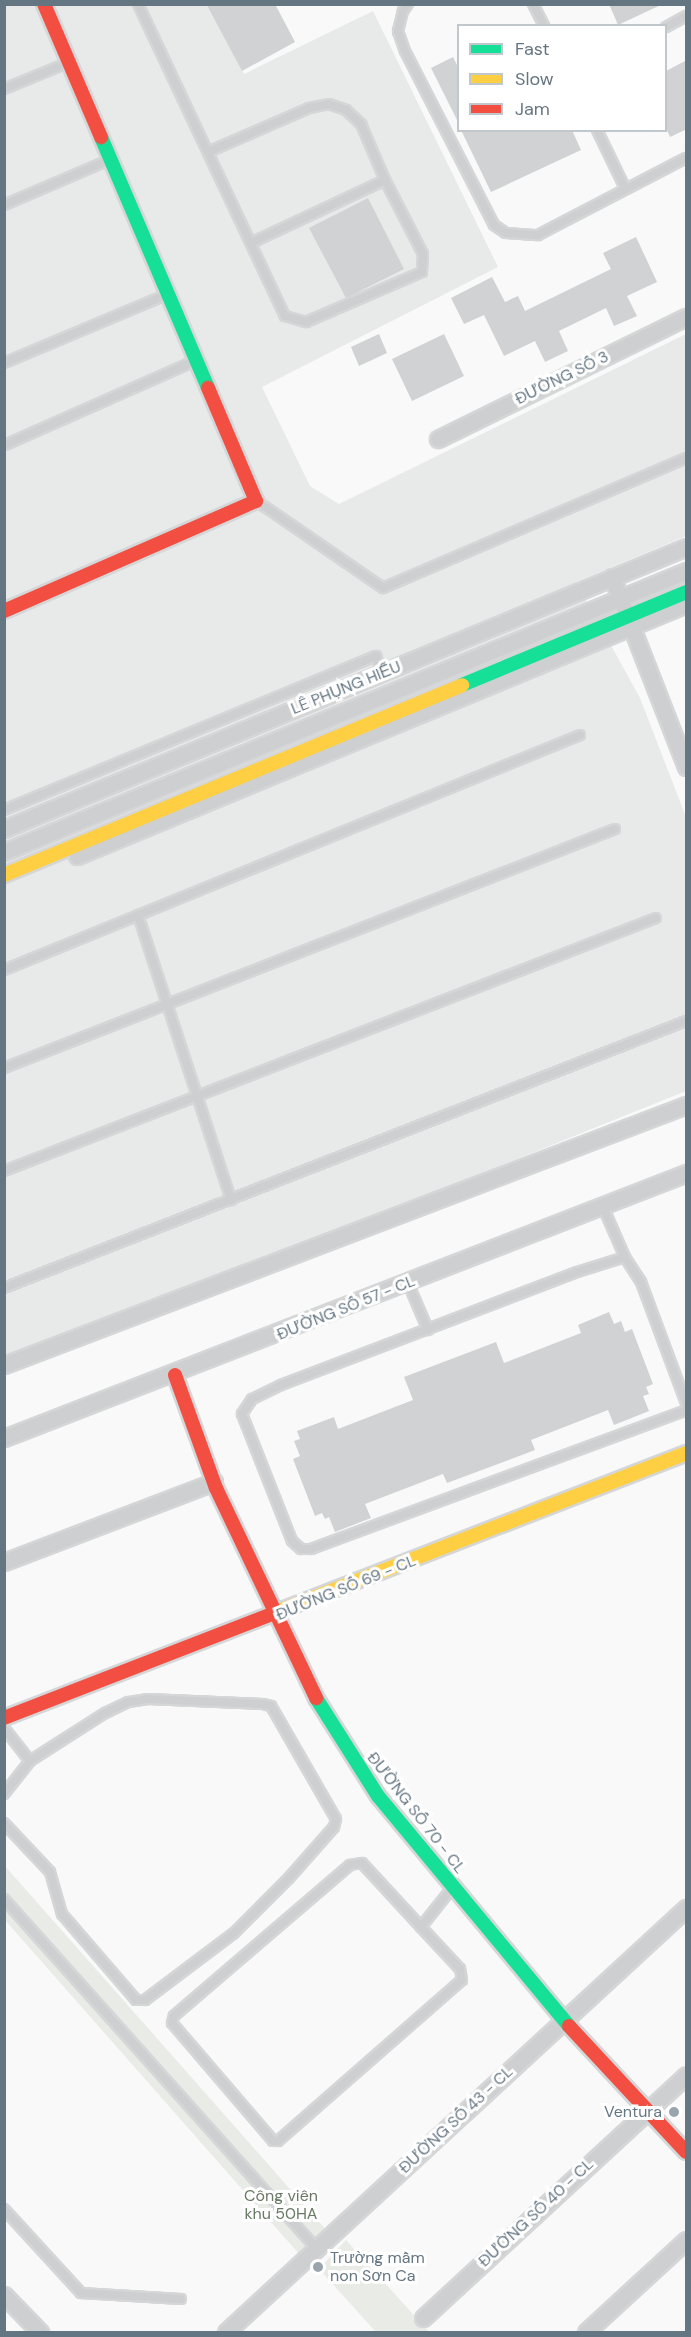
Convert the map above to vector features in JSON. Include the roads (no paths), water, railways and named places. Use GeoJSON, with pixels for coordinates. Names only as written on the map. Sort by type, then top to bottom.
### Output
{"type":"FeatureCollection","features":[{"type":"Feature","properties":{"kind":"street"},"geometry":{"type":"LineString","coordinates":[[4,611],[256,501],[44,4]]}},
{"type":"Feature","properties":{"kind":"street","name":"ĐƯỜNG SỐ 3"},"geometry":{"type":"LineString","coordinates":[[438,439],[687,317]]}},
{"type":"Feature","properties":{"kind":"street","name":"LÊ PHỤNG HIỂU"},"geometry":{"type":"LineString","coordinates":[[4,829],[687,547]]}},
{"type":"Feature","properties":{"kind":"street","name":"LÊ PHỤNG HIỂU"},"geometry":{"type":"LineString","coordinates":[[4,852],[388,691],[687,571]]}},
{"type":"Feature","properties":{"kind":"street"},"geometry":{"type":"LineString","coordinates":[[612,577],[683,749],[687,767]]}},
{"type":"Feature","properties":{"kind":"street"},"geometry":{"type":"LineString","coordinates":[[4,886],[629,622],[687,592]]}},
{"type":"Feature","properties":{"kind":"street"},"geometry":{"type":"LineString","coordinates":[[629,622],[687,604]]}},
{"type":"Feature","properties":{"kind":"street"},"geometry":{"type":"LineString","coordinates":[[382,673],[398,718]]}},
{"type":"Feature","properties":{"kind":"street"},"geometry":{"type":"LineString","coordinates":[[4,875],[398,718]]}},
{"type":"Feature","properties":{"kind":"street"},"geometry":{"type":"LineString","coordinates":[[4,1365],[687,1106]]}},
{"type":"Feature","properties":{"kind":"street","name":"ĐƯỜNG SỐ 57 - CL"},"geometry":{"type":"LineString","coordinates":[[4,1438],[175,1375],[687,1173]]}},
{"type":"Feature","properties":{"kind":"street","name":"ĐƯỜNG SỐ 70 - CL"},"geometry":{"type":"LineString","coordinates":[[175,1375],[214,1482],[326,1718],[378,1796],[564,2021],[687,2152]]}},
{"type":"Feature","properties":{"kind":"street","name":"ĐƯỜNG SỐ 69 - CL"},"geometry":{"type":"LineString","coordinates":[[4,1718],[277,1615],[687,1453]]}},
{"type":"Feature","properties":{"kind":"street"},"geometry":{"type":"LineString","coordinates":[[4,1562],[214,1482]]}},
{"type":"Feature","properties":{"kind":"street","name":"ĐƯỜNG SỐ 43 - CL"},"geometry":{"type":"LineString","coordinates":[[226,2332],[687,1908]]}},
{"type":"Feature","properties":{"kind":"street","name":"ĐƯỜNG SỐ 40 - CL"},"geometry":{"type":"LineString","coordinates":[[423,2318],[687,2075]]}},
{"type":"Feature","properties":{"kind":"street"},"geometry":{"type":"LineString","coordinates":[[586,2332],[687,2240]]}},
{"type":"Feature","properties":{"kind":"street"},"geometry":{"type":"LineString","coordinates":[[4,2295],[40,2332]]}},
{"type":"Feature","properties":{"kind":"lane"},"geometry":{"type":"LineString","coordinates":[[138,4],[285,316],[306,322],[360,301],[422,272],[425,265],[423,254],[385,180],[360,124],[346,110],[329,104],[309,108],[208,152]]}},
{"type":"Feature","properties":{"kind":"lane"},"geometry":{"type":"LineString","coordinates":[[408,4],[403,11],[398,31],[405,51],[494,225],[520,237],[538,235],[625,188],[687,158]]}},
{"type":"Feature","properties":{"kind":"lane"},"geometry":{"type":"LineString","coordinates":[[533,4],[543,24]]}},
{"type":"Feature","properties":{"kind":"lane"},"geometry":{"type":"LineString","coordinates":[[667,26],[687,16]]}},
{"type":"Feature","properties":{"kind":"lane"},"geometry":{"type":"LineString","coordinates":[[4,89],[69,62]]}},
{"type":"Feature","properties":{"kind":"lane"},"geometry":{"type":"LineString","coordinates":[[598,132],[625,188]]}},
{"type":"Feature","properties":{"kind":"lane"},"geometry":{"type":"LineString","coordinates":[[4,205],[110,160]]}},
{"type":"Feature","properties":{"kind":"lane"},"geometry":{"type":"LineString","coordinates":[[251,243],[385,180]]}},
{"type":"Feature","properties":{"kind":"lane"},"geometry":{"type":"LineString","coordinates":[[4,363],[168,294]]}},
{"type":"Feature","properties":{"kind":"lane"},"geometry":{"type":"LineString","coordinates":[[5,445],[196,361]]}},
{"type":"Feature","properties":{"kind":"lane"},"geometry":{"type":"LineString","coordinates":[[256,501],[383,588],[687,458]]}},
{"type":"Feature","properties":{"kind":"lane"},"geometry":{"type":"LineString","coordinates":[[4,810],[376,656],[382,673]]}},
{"type":"Feature","properties":{"kind":"lane"},"geometry":{"type":"LineString","coordinates":[[4,970],[580,735]]}},
{"type":"Feature","properties":{"kind":"lane"},"geometry":{"type":"LineString","coordinates":[[4,1068],[615,829]]}},
{"type":"Feature","properties":{"kind":"lane"},"geometry":{"type":"LineString","coordinates":[[138,915],[165,1005],[231,1200]]}},
{"type":"Feature","properties":{"kind":"lane"},"geometry":{"type":"LineString","coordinates":[[4,1171],[656,918]]}},
{"type":"Feature","properties":{"kind":"lane"},"geometry":{"type":"LineString","coordinates":[[4,1288],[687,1021]]}},
{"type":"Feature","properties":{"kind":"lane"},"geometry":{"type":"LineString","coordinates":[[603,1206],[625,1257],[640,1282],[687,1403]]}},
{"type":"Feature","properties":{"kind":"lane"},"geometry":{"type":"LineString","coordinates":[[625,1257],[577,1272],[281,1385],[245,1405],[242,1414],[292,1541],[301,1549],[311,1549],[687,1410]]}},
{"type":"Feature","properties":{"kind":"lane"},"geometry":{"type":"LineString","coordinates":[[408,1283],[428,1330]]}},
{"type":"Feature","properties":{"kind":"lane"},"geometry":{"type":"LineString","coordinates":[[4,1794],[30,1761],[105,1713],[128,1702],[148,1699],[263,1704],[272,1706],[336,1819],[311,1852],[234,1933],[145,2000],[136,2000],[63,1914],[50,1872],[4,1823]]}},
{"type":"Feature","properties":{"kind":"lane"},"geometry":{"type":"LineString","coordinates":[[4,1728],[30,1761]]}},
{"type":"Feature","properties":{"kind":"lane"},"geometry":{"type":"LineString","coordinates":[[362,1863],[421,1927],[460,1969],[462,1980],[278,2141],[273,2141],[172,2023],[174,2016],[350,1865],[362,1863]]}},
{"type":"Feature","properties":{"kind":"lane"},"geometry":{"type":"LineString","coordinates":[[421,1927],[453,1887]]}},
{"type":"Feature","properties":{"kind":"lane"},"geometry":{"type":"LineString","coordinates":[[4,1899],[316,2249]]}},
{"type":"Feature","properties":{"kind":"lane"},"geometry":{"type":"LineString","coordinates":[[4,2209],[81,2293],[181,2298]]}},
{"type":"Feature","properties":{"kind":"place","name":"Ventura"},"geometry":{"type":"Point","coordinates":[674,2112]}},
{"type":"Feature","properties":{"kind":"place","name":"Trường mầm non Sơn Ca"},"geometry":{"type":"Point","coordinates":[318,2267]}},
{"type":"Feature","properties":{"kind":"park label","name":"Công viên khu 50HA"},"geometry":{"type":"Point","coordinates":[281,2205]}}]}
